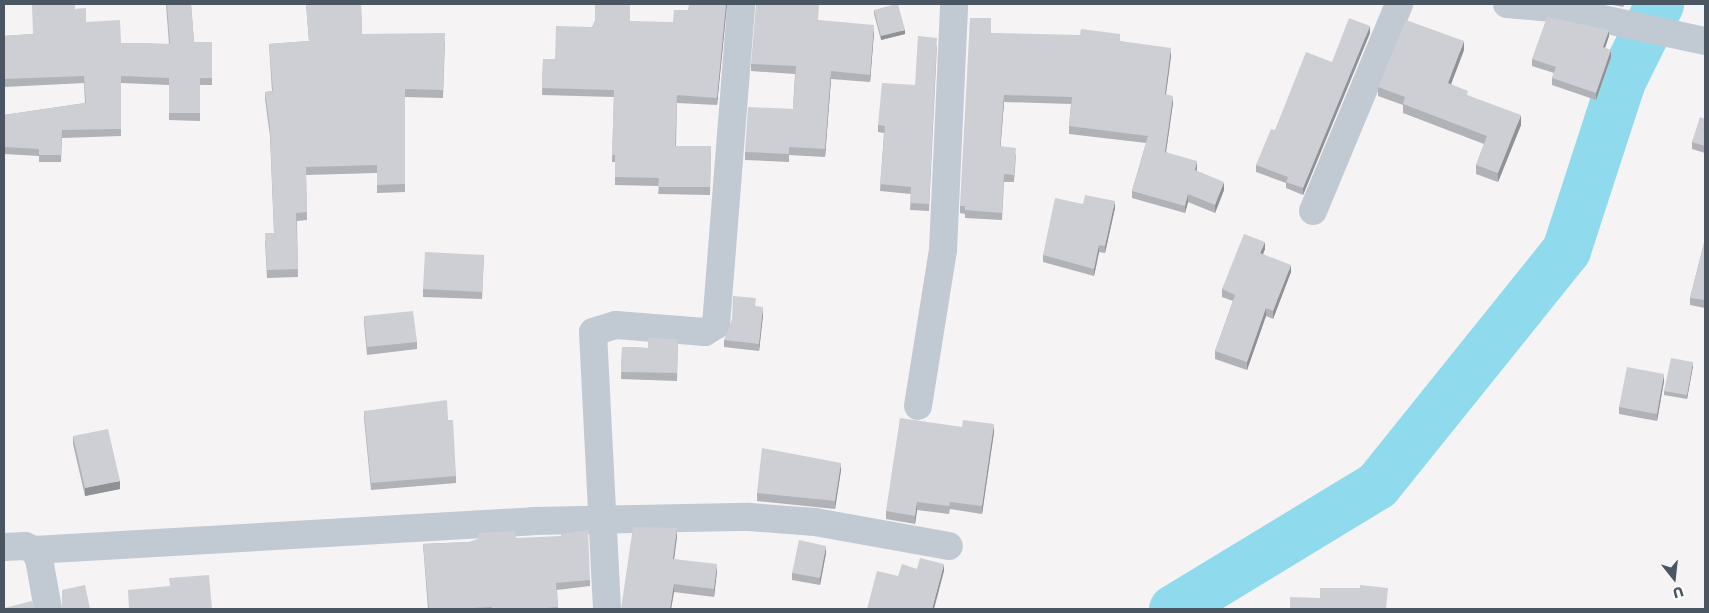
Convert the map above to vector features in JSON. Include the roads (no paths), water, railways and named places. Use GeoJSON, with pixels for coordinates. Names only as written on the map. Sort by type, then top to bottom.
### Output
{"type":"FeatureCollection","features":[{"type":"Feature","properties":{"kind":"street"},"geometry":{"type":"LineString","coordinates":[[606,609],[593,332],[616,325],[705,332],[716,325],[741,4]]}},
{"type":"Feature","properties":{"kind":"street"},"geometry":{"type":"LineString","coordinates":[[918,406],[943,250],[954,4]]}},
{"type":"Feature","properties":{"kind":"street"},"geometry":{"type":"LineString","coordinates":[[1313,211],[1399,4]]}},
{"type":"Feature","properties":{"kind":"street"},"geometry":{"type":"LineString","coordinates":[[1507,4],[1613,20],[1696,39]]}},
{"type":"Feature","properties":{"kind":"street"},"geometry":{"type":"LineString","coordinates":[[4,547],[25,546],[34,550],[603,520],[749,517],[815,522],[949,546]]}},
{"type":"Feature","properties":{"kind":"street"},"geometry":{"type":"LineString","coordinates":[[34,550],[39,559],[48,609]]}},
{"type":"Feature","properties":{"kind":"waterway"},"geometry":{"type":"LineString","coordinates":[[1173,609],[1377,485],[1566,250],[1621,81],[1659,4]]}}]}
